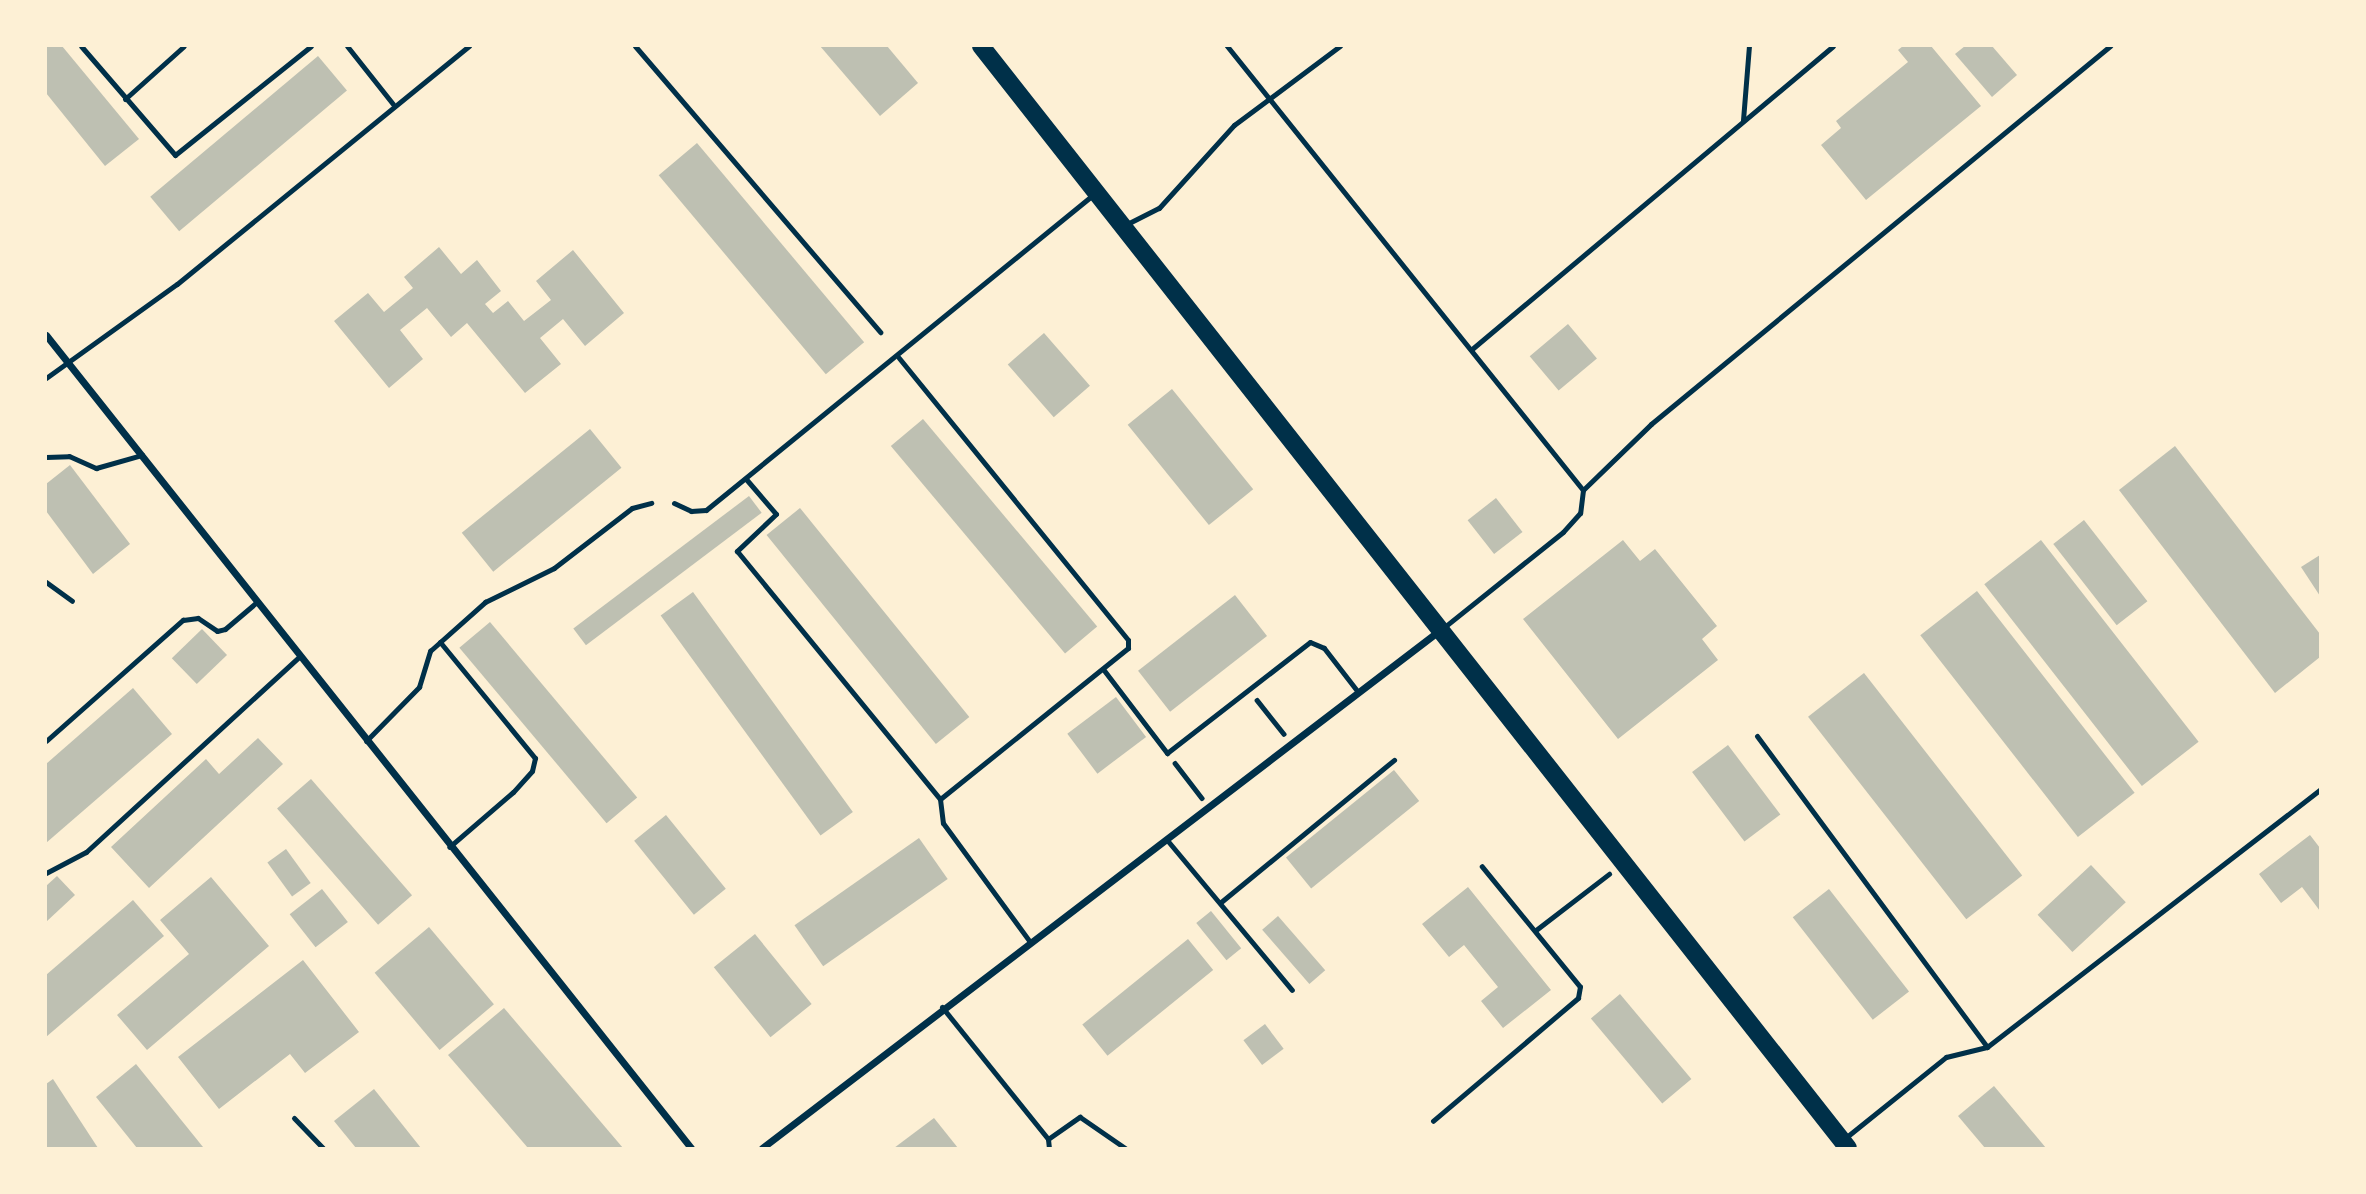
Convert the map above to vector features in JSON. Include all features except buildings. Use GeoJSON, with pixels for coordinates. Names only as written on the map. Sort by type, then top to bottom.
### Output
{"type":"FeatureCollection","features":[{"type":"Feature","properties":{"kind":"main road"},"geometry":{"type":"LineString","coordinates":[[981,46],[1094,194],[1441,630],[1621,865],[1845,1145]]}},
{"type":"Feature","properties":{"kind":"street"},"geometry":{"type":"LineString","coordinates":[[46,335],[449,847],[691,1149]]}},
{"type":"Feature","properties":{"kind":"street"},"geometry":{"type":"LineString","coordinates":[[762,1149],[942,1007],[1167,840],[1441,630]]}},
{"type":"Feature","properties":{"kind":"lane"},"geometry":{"type":"LineString","coordinates":[[81,46],[167,149],[184,153],[310,46]]}},
{"type":"Feature","properties":{"kind":"lane"},"geometry":{"type":"LineString","coordinates":[[125,99],[184,46]]}},
{"type":"Feature","properties":{"kind":"lane"},"geometry":{"type":"LineString","coordinates":[[347,46],[393,104]]}},
{"type":"Feature","properties":{"kind":"lane"},"geometry":{"type":"LineString","coordinates":[[46,379],[177,284],[393,104],[469,46]]}},
{"type":"Feature","properties":{"kind":"lane"},"geometry":{"type":"LineString","coordinates":[[635,46],[880,332]]}},
{"type":"Feature","properties":{"kind":"lane"},"geometry":{"type":"LineString","coordinates":[[1227,46],[1583,490]]}},
{"type":"Feature","properties":{"kind":"lane"},"geometry":{"type":"LineString","coordinates":[[1121,227],[1159,208],[1234,125],[1340,46]]}},
{"type":"Feature","properties":{"kind":"lane"},"geometry":{"type":"LineString","coordinates":[[1742,120],[1749,46]]}},
{"type":"Feature","properties":{"kind":"lane"},"geometry":{"type":"LineString","coordinates":[[1472,349],[1833,46]]}},
{"type":"Feature","properties":{"kind":"lane"},"geometry":{"type":"LineString","coordinates":[[1441,630],[1563,532],[1580,513],[1583,490],[1651,424],[2110,46]]}},
{"type":"Feature","properties":{"kind":"lane"},"geometry":{"type":"LineString","coordinates":[[674,502],[691,512],[706,510],[899,358],[1094,194]]}},
{"type":"Feature","properties":{"kind":"lane"},"geometry":{"type":"LineString","coordinates":[[899,358],[1129,640],[1103,668],[940,799]]}},
{"type":"Feature","properties":{"kind":"lane"},"geometry":{"type":"LineString","coordinates":[[46,457],[69,456],[96,468],[142,455]]}},
{"type":"Feature","properties":{"kind":"lane"},"geometry":{"type":"LineString","coordinates":[[746,479],[776,514],[737,551],[940,799],[943,823],[1030,942]]}},
{"type":"Feature","properties":{"kind":"lane"},"geometry":{"type":"LineString","coordinates":[[366,741],[419,687],[430,651],[485,603],[554,568],[632,508],[651,503]]}},
{"type":"Feature","properties":{"kind":"lane"},"geometry":{"type":"LineString","coordinates":[[46,582],[72,601]]}},
{"type":"Feature","properties":{"kind":"lane"},"geometry":{"type":"LineString","coordinates":[[46,741],[183,620],[198,618],[217,631],[225,629],[258,601]]}},
{"type":"Feature","properties":{"kind":"lane"},"geometry":{"type":"LineString","coordinates":[[440,642],[535,758],[513,792],[449,847]]}},
{"type":"Feature","properties":{"kind":"lane"},"geometry":{"type":"LineString","coordinates":[[1103,668],[1167,753],[1310,642],[1324,648],[1358,692]]}},
{"type":"Feature","properties":{"kind":"lane"},"geometry":{"type":"LineString","coordinates":[[46,873],[86,852],[300,656]]}},
{"type":"Feature","properties":{"kind":"lane"},"geometry":{"type":"LineString","coordinates":[[1757,736],[1987,1047]]}},
{"type":"Feature","properties":{"kind":"lane"},"geometry":{"type":"LineString","coordinates":[[1220,902],[1394,760]]}},
{"type":"Feature","properties":{"kind":"lane"},"geometry":{"type":"LineString","coordinates":[[1845,1145],[1946,1057],[1987,1047],[2320,790]]}},
{"type":"Feature","properties":{"kind":"lane"},"geometry":{"type":"LineString","coordinates":[[1167,840],[1292,990]]}},
{"type":"Feature","properties":{"kind":"lane"},"geometry":{"type":"LineString","coordinates":[[942,1007],[1048,1139],[1049,1149]]}},
{"type":"Feature","properties":{"kind":"lane"},"geometry":{"type":"LineString","coordinates":[[1048,1139],[1080,1117],[1125,1149]]}},
{"type":"Feature","properties":{"kind":"lane"},"geometry":{"type":"LineString","coordinates":[[294,1118],[323,1149]]}},
{"type":"Feature","properties":{"kind":"path"},"geometry":{"type":"LineString","coordinates":[[1248,689],[1291,743]]}},
{"type":"Feature","properties":{"kind":"path"},"geometry":{"type":"LineString","coordinates":[[1167,753],[1209,807]]}},
{"type":"Feature","properties":{"kind":"path"},"geometry":{"type":"LineString","coordinates":[[1536,930],[1621,865]]}},
{"type":"Feature","properties":{"kind":"path"},"geometry":{"type":"LineString","coordinates":[[1433,1121],[1578,999],[1580,987],[1482,867]]}}]}
